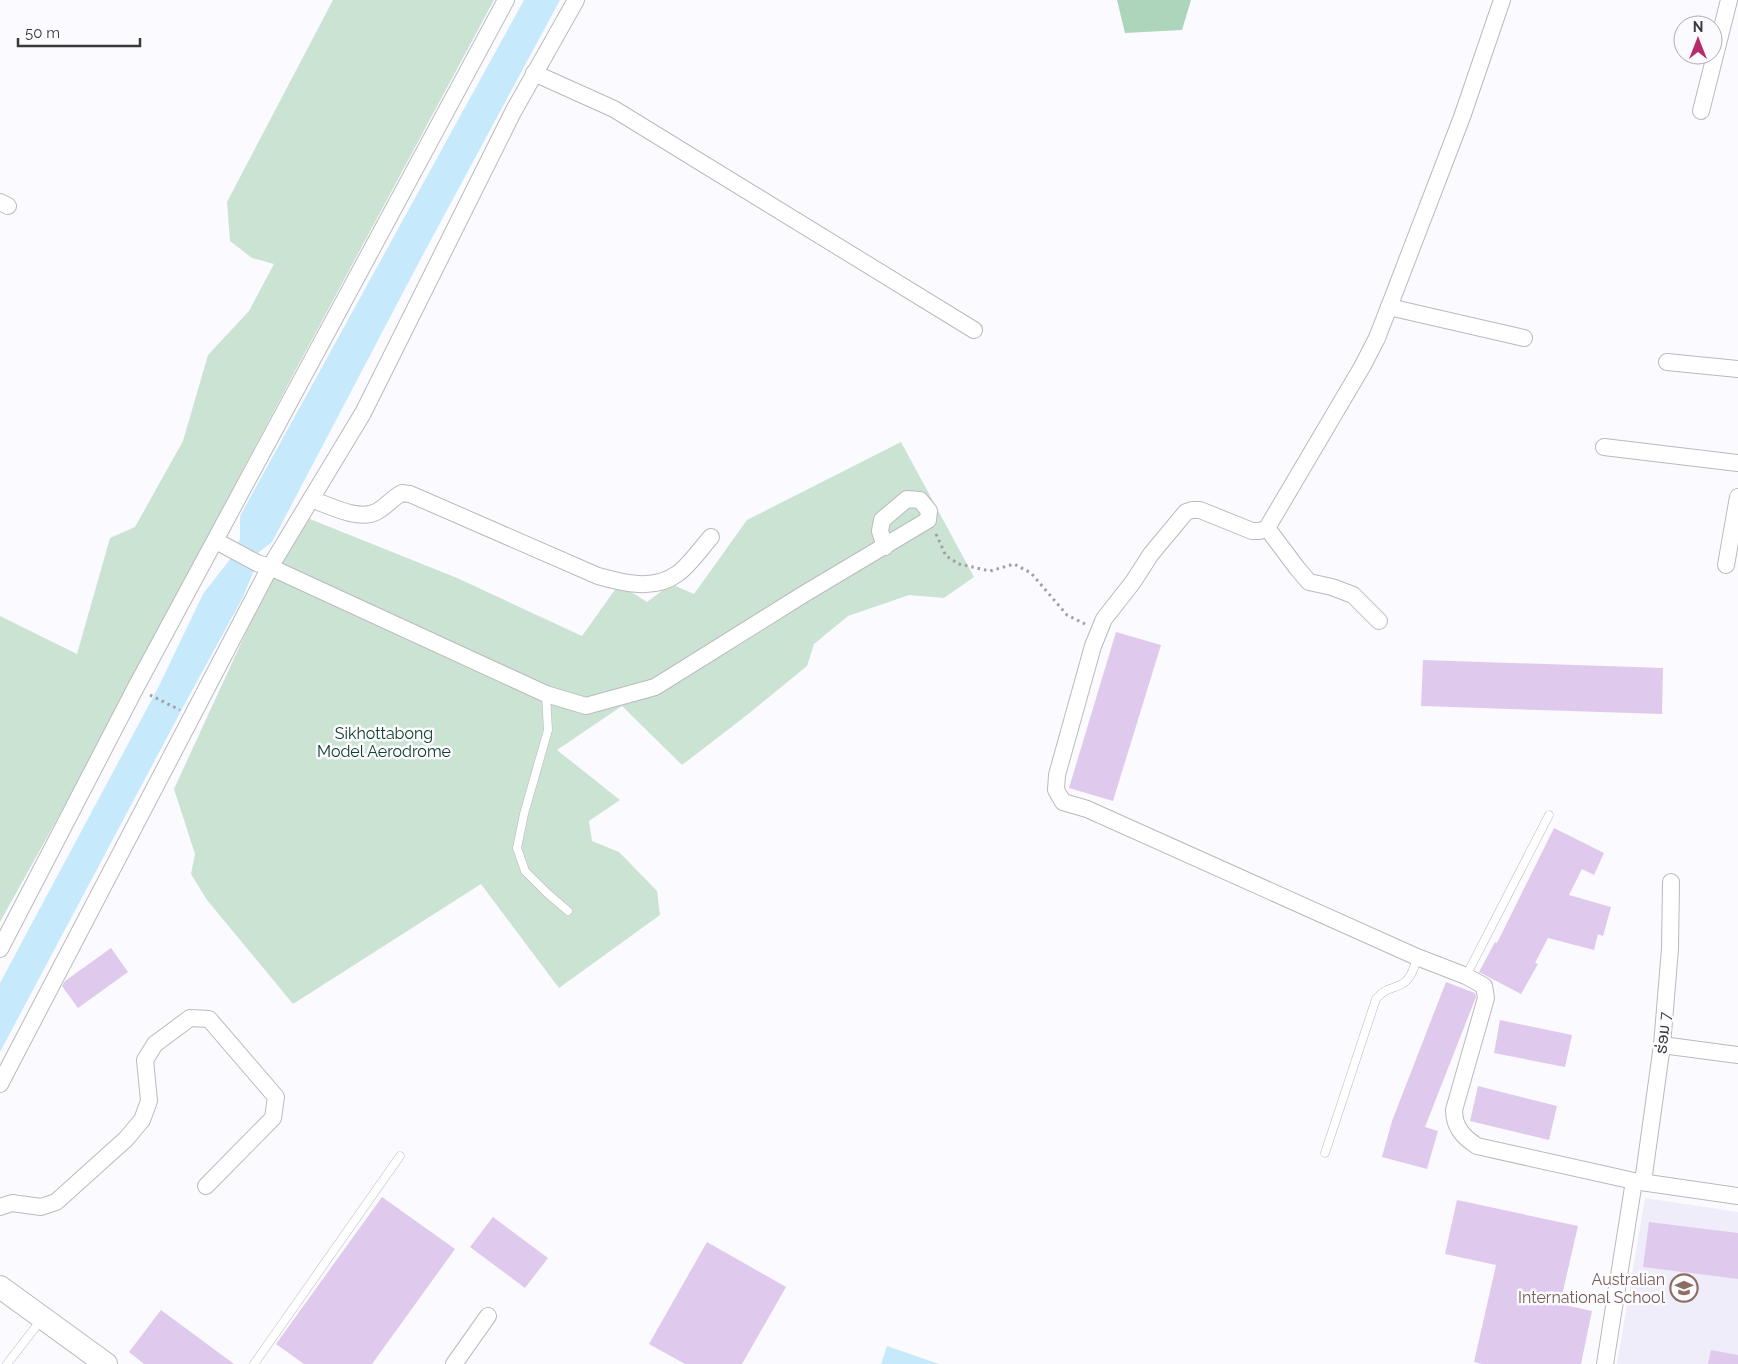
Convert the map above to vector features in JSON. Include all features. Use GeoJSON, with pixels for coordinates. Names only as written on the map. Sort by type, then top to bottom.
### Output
{"type":"FeatureCollection","features":[{"type":"Feature","properties":{"kind":"main road"},"geometry":{"type":"LineString","coordinates":[[0,1287],[106,1364]]}},
{"type":"Feature","properties":{"kind":"street"},"geometry":{"type":"LineString","coordinates":[[0,949],[136,687],[222,544],[506,0]]}},
{"type":"Feature","properties":{"kind":"street"},"geometry":{"type":"LineString","coordinates":[[0,1084],[264,565],[311,499],[363,413],[513,112],[576,0]]}},
{"type":"Feature","properties":{"kind":"street"},"geometry":{"type":"LineString","coordinates":[[1502,0],[1462,117],[1378,338],[1362,367],[1267,528],[1260,532],[1252,531],[1200,510],[1192,510],[1186,512],[1151,554],[1133,582],[1104,619],[1092,646],[1057,775],[1056,790],[1063,802],[1086,809],[1418,958],[1466,976],[1484,986],[1486,998],[1454,1110],[1457,1128],[1465,1139],[1476,1146],[1639,1181],[1738,1196]]}},
{"type":"Feature","properties":{"kind":"street"},"geometry":{"type":"LineString","coordinates":[[1701,111],[1729,0]]}},
{"type":"Feature","properties":{"kind":"street"},"geometry":{"type":"LineString","coordinates":[[534,74],[614,109],[974,330]]}},
{"type":"Feature","properties":{"kind":"street"},"geometry":{"type":"LineString","coordinates":[[1389,307],[1524,338]]}},
{"type":"Feature","properties":{"kind":"street"},"geometry":{"type":"LineString","coordinates":[[1666,362],[1738,369]]}},
{"type":"Feature","properties":{"kind":"street"},"geometry":{"type":"LineString","coordinates":[[1604,447],[1738,463]]}},
{"type":"Feature","properties":{"kind":"street"},"geometry":{"type":"LineString","coordinates":[[311,499],[347,512],[363,515],[374,513],[402,493],[410,494],[598,576],[624,583],[644,584],[667,580],[678,574],[711,537]]}},
{"type":"Feature","properties":{"kind":"street"},"geometry":{"type":"LineString","coordinates":[[1726,566],[1738,497]]}},
{"type":"Feature","properties":{"kind":"street"},"geometry":{"type":"LineString","coordinates":[[222,544],[546,694],[586,706],[655,687],[804,594],[885,547],[928,520],[929,511],[920,500],[907,499],[882,520],[880,532],[885,547]]}},
{"type":"Feature","properties":{"kind":"street"},"geometry":{"type":"LineString","coordinates":[[1267,528],[1309,582],[1332,587],[1353,595],[1379,621]]}},
{"type":"Feature","properties":{"kind":"street","name":"ຮ່ອມ 7"},"geometry":{"type":"LineString","coordinates":[[1605,1364],[1662,1045],[1670,949],[1672,882]]}},
{"type":"Feature","properties":{"kind":"street"},"geometry":{"type":"LineString","coordinates":[[0,1207],[12,1203],[41,1207],[56,1202],[126,1140],[142,1120],[148,1101],[145,1060],[155,1044],[190,1018],[209,1019],[276,1097],[272,1118],[206,1186]]}},
{"type":"Feature","properties":{"kind":"street"},"geometry":{"type":"LineString","coordinates":[[1662,1045],[1738,1055]]}},
{"type":"Feature","properties":{"kind":"street"},"geometry":{"type":"LineString","coordinates":[[454,1364],[488,1316]]}},
{"type":"Feature","properties":{"kind":"lane"},"geometry":{"type":"LineString","coordinates":[[546,694],[548,730],[524,814],[517,848],[525,870],[568,911]]}},
{"type":"Feature","properties":{"kind":"lane"},"geometry":{"type":"LineString","coordinates":[[1466,976],[1549,815]]}},
{"type":"Feature","properties":{"kind":"lane"},"geometry":{"type":"LineString","coordinates":[[1326,1153],[1376,999],[1381,992],[1407,981],[1418,958]]}},
{"type":"Feature","properties":{"kind":"lane"},"geometry":{"type":"LineString","coordinates":[[254,1364],[400,1156]]}},
{"type":"Feature","properties":{"kind":"lane"},"geometry":{"type":"LineString","coordinates":[[8,1364],[43,1318]]}},
{"type":"Feature","properties":{"kind":"path"},"geometry":{"type":"LineString","coordinates":[[928,520],[946,556],[959,564],[990,571],[1014,564],[1031,573],[1067,615],[1099,631]]}},
{"type":"Feature","properties":{"kind":"path"},"geometry":{"type":"LineString","coordinates":[[147,693],[180,711]]}},
{"type":"Feature","properties":{"kind":"shaded area","name":"Australian International School"},"geometry":{"type":"Polygon","coordinates":[[[1645,1198],[1738,1212],[1738,1364],[1617,1364],[1645,1198]]]}},
{"type":"Feature","properties":{"kind":"green space"},"geometry":{"type":"Polygon","coordinates":[[[333,0],[494,0],[86,767],[0,922],[0,616],[77,654],[110,538],[135,527],[183,441],[208,355],[249,311],[274,264],[252,258],[230,241],[227,202],[333,0]]]}},
{"type":"Feature","properties":{"kind":"green space"},"geometry":{"type":"Polygon","coordinates":[[[1117,0],[1191,0],[1182,30],[1125,33],[1117,0]]]}},
{"type":"Feature","properties":{"kind":"green space","name":"Sikhottabong Model Aerodrome"},"geometry":{"type":"Polygon","coordinates":[[[901,442],[974,577],[944,598],[909,595],[848,616],[814,644],[807,666],[682,765],[622,706],[557,750],[620,800],[589,821],[592,841],[619,852],[657,891],[660,915],[559,988],[481,884],[293,1004],[207,900],[191,874],[195,854],[174,789],[300,515],[457,578],[582,636],[619,584],[647,602],[671,584],[694,594],[747,520],[901,442]]]}},
{"type":"Feature","properties":{"kind":"water"},"geometry":{"type":"Polygon","coordinates":[[[524,0],[560,0],[418,264],[272,542],[259,552],[257,563],[243,597],[0,1052],[0,983],[158,688],[203,594],[231,558],[240,539],[240,516],[524,0]]]}},
{"type":"Feature","properties":{"kind":"water"},"geometry":{"type":"Polygon","coordinates":[[[887,1346],[939,1364],[881,1364],[887,1346]]]}},
{"type":"Feature","properties":{"kind":"building"},"geometry":{"type":"Polygon","coordinates":[[[1116,632],[1161,645],[1113,801],[1069,788],[1116,632]]]}},
{"type":"Feature","properties":{"kind":"building"},"geometry":{"type":"Polygon","coordinates":[[[1423,660],[1663,668],[1662,714],[1421,706],[1423,660]]]}},
{"type":"Feature","properties":{"kind":"building"},"geometry":{"type":"Polygon","coordinates":[[[1554,828],[1604,853],[1594,875],[1582,869],[1569,895],[1611,907],[1603,936],[1598,934],[1594,950],[1548,938],[1535,963],[1538,964],[1521,994],[1479,972],[1495,942],[1497,943],[1554,828]]]}},
{"type":"Feature","properties":{"kind":"building"},"geometry":{"type":"Polygon","coordinates":[[[111,948],[128,972],[78,1008],[62,986],[65,981],[111,948]]]}},
{"type":"Feature","properties":{"kind":"building"},"geometry":{"type":"Polygon","coordinates":[[[1446,982],[1475,993],[1476,997],[1425,1127],[1438,1131],[1427,1169],[1382,1157],[1392,1121],[1446,982]]]}},
{"type":"Feature","properties":{"kind":"building"},"geometry":{"type":"Polygon","coordinates":[[[1500,1020],[1572,1035],[1565,1067],[1494,1053],[1500,1020]]]}},
{"type":"Feature","properties":{"kind":"building"},"geometry":{"type":"Polygon","coordinates":[[[1478,1086],[1557,1106],[1549,1140],[1470,1121],[1478,1086]]]}},
{"type":"Feature","properties":{"kind":"building"},"geometry":{"type":"Polygon","coordinates":[[[382,1197],[455,1249],[372,1364],[304,1364],[276,1344],[382,1197]]]}},
{"type":"Feature","properties":{"kind":"building"},"geometry":{"type":"Polygon","coordinates":[[[1457,1200],[1578,1226],[1560,1304],[1592,1311],[1581,1364],[1482,1364],[1474,1362],[1496,1265],[1445,1254],[1457,1200]]]}},
{"type":"Feature","properties":{"kind":"building"},"geometry":{"type":"Polygon","coordinates":[[[493,1217],[548,1258],[525,1288],[470,1247],[493,1217]]]}},
{"type":"Feature","properties":{"kind":"building"},"geometry":{"type":"Polygon","coordinates":[[[1649,1222],[1738,1233],[1738,1279],[1643,1267],[1649,1222]]]}},
{"type":"Feature","properties":{"kind":"building"},"geometry":{"type":"Polygon","coordinates":[[[707,1242],[786,1287],[742,1364],[685,1364],[649,1344],[707,1242]]]}},
{"type":"Feature","properties":{"kind":"building"},"geometry":{"type":"Polygon","coordinates":[[[161,1310],[234,1364],[144,1364],[129,1352],[161,1310]]]}},
{"type":"Feature","properties":{"kind":"building"},"geometry":{"type":"Polygon","coordinates":[[[1711,1350],[1738,1355],[1738,1364],[1708,1364],[1711,1350]]]}},
{"type":"Feature","properties":{"kind":"place","name":"Australian International School"},"geometry":{"type":"Point","coordinates":[1684,1288]}}]}
